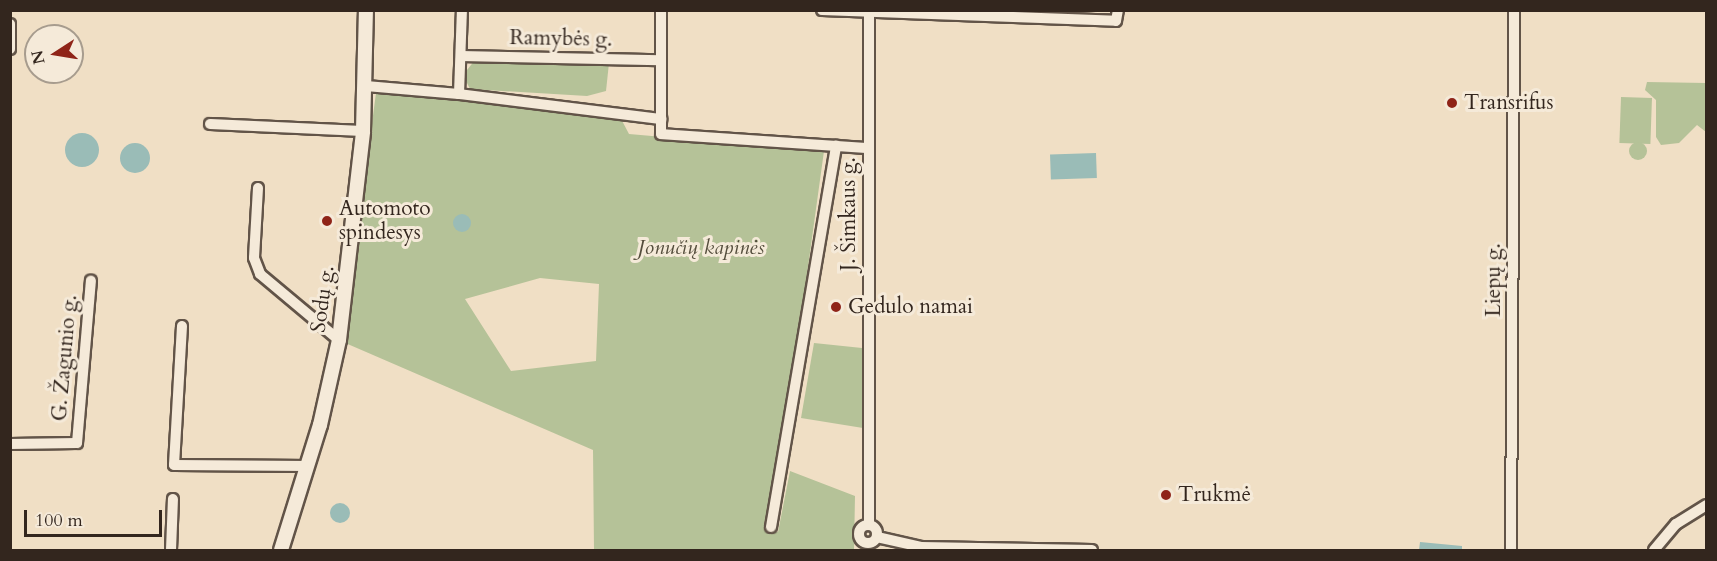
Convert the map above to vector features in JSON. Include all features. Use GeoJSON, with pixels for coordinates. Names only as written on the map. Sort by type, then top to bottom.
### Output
{"type":"FeatureCollection","features":[{"type":"Feature","properties":{"kind":"main road","name":"Sodų g."},"geometry":{"type":"LineString","coordinates":[[282,550],[308,466],[339,340],[363,131],[366,86],[366,10]]}},
{"type":"Feature","properties":{"kind":"street"},"geometry":{"type":"LineString","coordinates":[[459,94],[462,10]]}},
{"type":"Feature","properties":{"kind":"street"},"geometry":{"type":"LineString","coordinates":[[661,10],[662,134],[869,148]]}},
{"type":"Feature","properties":{"kind":"street"},"geometry":{"type":"LineString","coordinates":[[822,10],[1117,16]]}},
{"type":"Feature","properties":{"kind":"street","name":"Liepų g."},"geometry":{"type":"LineString","coordinates":[[1510,550],[1514,10]]}},
{"type":"Feature","properties":{"kind":"street","name":"J. Šimkaus g."},"geometry":{"type":"LineString","coordinates":[[869,11],[868,525],[860,531],[864,547],[877,537]]}},
{"type":"Feature","properties":{"kind":"street"},"geometry":{"type":"LineString","coordinates":[[10,24],[10,49]]}},
{"type":"Feature","properties":{"kind":"street","name":"Ramybės g."},"geometry":{"type":"LineString","coordinates":[[461,56],[660,60]]}},
{"type":"Feature","properties":{"kind":"street"},"geometry":{"type":"LineString","coordinates":[[366,86],[459,94],[661,119]]}},
{"type":"Feature","properties":{"kind":"street"},"geometry":{"type":"LineString","coordinates":[[210,124],[363,131]]}},
{"type":"Feature","properties":{"kind":"street"},"geometry":{"type":"LineString","coordinates":[[771,527],[836,146]]}},
{"type":"Feature","properties":{"kind":"street"},"geometry":{"type":"LineString","coordinates":[[258,188],[254,258],[260,274],[339,340]]}},
{"type":"Feature","properties":{"kind":"street","name":"G. Žagunio g."},"geometry":{"type":"LineString","coordinates":[[10,444],[78,443],[91,281]]}},
{"type":"Feature","properties":{"kind":"street"},"geometry":{"type":"LineString","coordinates":[[182,326],[174,465],[308,466]]}},
{"type":"Feature","properties":{"kind":"street"},"geometry":{"type":"LineString","coordinates":[[171,550],[174,499]]}},
{"type":"Feature","properties":{"kind":"street"},"geometry":{"type":"LineString","coordinates":[[1654,550],[1676,524],[1707,505]]}},
{"type":"Feature","properties":{"kind":"street"},"geometry":{"type":"LineString","coordinates":[[868,525],[877,537],[921,547],[1092,550]]}},
{"type":"Feature","properties":{"kind":"green space"},"geometry":{"type":"Polygon","coordinates":[[[475,60],[609,63],[606,91],[587,96],[470,89],[463,75],[475,60]]]}},
{"type":"Feature","properties":{"kind":"green space"},"geometry":{"type":"Polygon","coordinates":[[[1647,82],[1706,83],[1706,132],[1697,125],[1679,143],[1661,145],[1656,137],[1656,100],[1645,90],[1647,82]]]}},
{"type":"Feature","properties":{"kind":"green space","name":"Jonučių kapinės"},"geometry":{"type":"Polygon","coordinates":[[[376,93],[619,115],[629,134],[824,151],[795,361],[764,526],[778,532],[790,471],[855,496],[854,550],[594,550],[593,450],[343,342],[376,93]],[[540,278],[465,299],[511,371],[596,361],[599,284],[540,278]]]}},
{"type":"Feature","properties":{"kind":"green space"},"geometry":{"type":"Polygon","coordinates":[[[1621,97],[1652,98],[1650,144],[1619,143],[1621,97]]]}},
{"type":"Feature","properties":{"kind":"green space"},"geometry":{"type":"Polygon","coordinates":[[[1634,142],[1642,142],[1647,147],[1645,158],[1634,160],[1629,155],[1629,147],[1634,142]]]}},
{"type":"Feature","properties":{"kind":"green space"},"geometry":{"type":"Polygon","coordinates":[[[814,343],[862,348],[863,428],[801,418],[814,343]]]}},
{"type":"Feature","properties":{"kind":"water"},"geometry":{"type":"Polygon","coordinates":[[[82,133],[94,138],[99,150],[94,162],[82,167],[70,162],[65,150],[70,138],[82,133]]]}},
{"type":"Feature","properties":{"kind":"water"},"geometry":{"type":"Polygon","coordinates":[[[135,143],[146,147],[150,158],[146,169],[135,173],[124,169],[120,158],[124,147],[135,143]]]}},
{"type":"Feature","properties":{"kind":"water"},"geometry":{"type":"Polygon","coordinates":[[[1096,153],[1097,178],[1051,180],[1050,155],[1096,153]]]}},
{"type":"Feature","properties":{"kind":"water"},"geometry":{"type":"Polygon","coordinates":[[[462,214],[468,217],[471,223],[468,229],[462,232],[456,229],[453,223],[456,217],[462,214]]]}},
{"type":"Feature","properties":{"kind":"water"},"geometry":{"type":"Polygon","coordinates":[[[336,503],[344,503],[350,509],[350,517],[344,523],[336,523],[330,517],[330,509],[336,503]]]}},
{"type":"Feature","properties":{"kind":"water"},"geometry":{"type":"Polygon","coordinates":[[[1420,542],[1462,546],[1462,550],[1419,550],[1420,542]]]}},
{"type":"Feature","properties":{"kind":"place","name":"Transrifus"},"geometry":{"type":"Point","coordinates":[1452,103]}},
{"type":"Feature","properties":{"kind":"place","name":"Automoto spindesys"},"geometry":{"type":"Point","coordinates":[327,221]}},
{"type":"Feature","properties":{"kind":"place","name":"Gedulo namai"},"geometry":{"type":"Point","coordinates":[836,307]}},
{"type":"Feature","properties":{"kind":"place","name":"Trukmė"},"geometry":{"type":"Point","coordinates":[1166,495]}}]}
